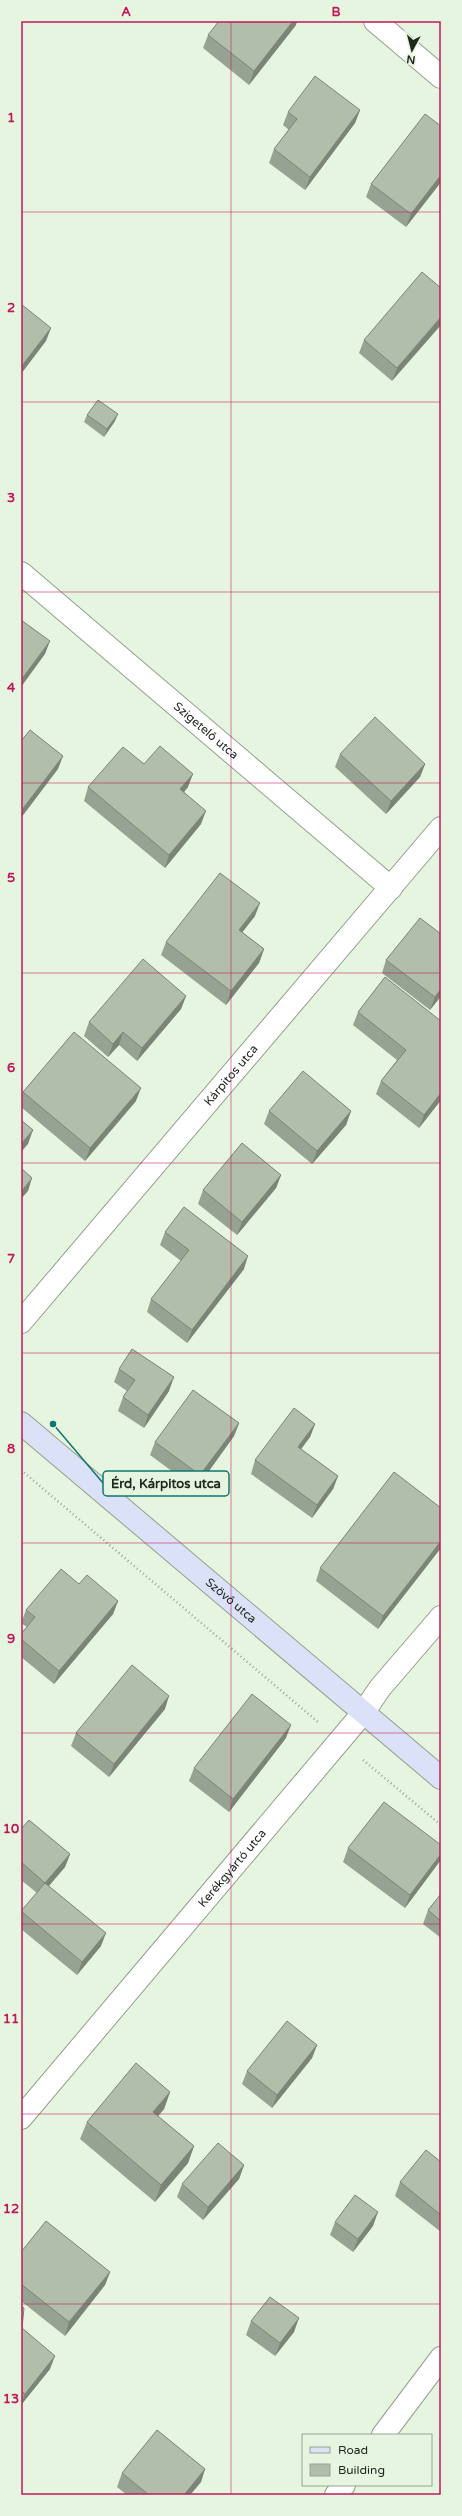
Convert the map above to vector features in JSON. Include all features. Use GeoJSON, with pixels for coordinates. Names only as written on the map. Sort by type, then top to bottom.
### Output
{"type":"FeatureCollection","features":[{"type":"Feature","properties":{"kind":"street"},"geometry":{"type":"LineString","coordinates":[[375,21],[441,77]]}},
{"type":"Feature","properties":{"kind":"street","name":"Szigetelő utca"},"geometry":{"type":"LineString","coordinates":[[21,573],[391,888]]}},
{"type":"Feature","properties":{"kind":"street","name":"Kárpitos utca"},"geometry":{"type":"LineString","coordinates":[[21,1322],[441,828]]}},
{"type":"Feature","properties":{"kind":"street","name":"Szövő utca"},"geometry":{"type":"LineString","coordinates":[[21,1424],[441,1778]]}},
{"type":"Feature","properties":{"kind":"street","name":"Kerékgyártó utca"},"geometry":{"type":"LineString","coordinates":[[21,2118],[363,1713],[380,1688],[441,1616]]}},
{"type":"Feature","properties":{"kind":"street"},"geometry":{"type":"LineString","coordinates":[[384,2434],[441,2358]]}},
{"type":"Feature","properties":{"kind":"street"},"geometry":{"type":"LineString","coordinates":[[336,2495],[343,2486]]}},
{"type":"Feature","properties":{"kind":"path"},"geometry":{"type":"LineString","coordinates":[[21,1470],[339,1741],[441,1825]]}},
{"type":"Feature","properties":{"kind":"building"},"geometry":{"type":"Polygon","coordinates":[[[219,21],[293,21],[254,71],[208,35],[219,21]]]}},
{"type":"Feature","properties":{"kind":"building"},"geometry":{"type":"Polygon","coordinates":[[[315,76],[360,110],[310,177],[274,149],[297,119],[288,112],[315,76]]]}},
{"type":"Feature","properties":{"kind":"building"},"geometry":{"type":"Polygon","coordinates":[[[425,114],[441,126],[441,175],[411,214],[371,184],[425,114]]]}},
{"type":"Feature","properties":{"kind":"building"},"geometry":{"type":"Polygon","coordinates":[[[422,272],[441,288],[441,317],[397,368],[364,340],[422,272]]]}},
{"type":"Feature","properties":{"kind":"building"},"geometry":{"type":"Polygon","coordinates":[[[21,304],[51,328],[21,367],[21,304]]]}},
{"type":"Feature","properties":{"kind":"building"},"geometry":{"type":"Polygon","coordinates":[[[98,400],[118,414],[107,429],[87,415],[98,400]]]}},
{"type":"Feature","properties":{"kind":"building"},"geometry":{"type":"Polygon","coordinates":[[[21,620],[50,641],[21,680],[21,620]]]}},
{"type":"Feature","properties":{"kind":"building"},"geometry":{"type":"Polygon","coordinates":[[[375,717],[425,764],[391,801],[340,754],[375,717]]]}},
{"type":"Feature","properties":{"kind":"building"},"geometry":{"type":"Polygon","coordinates":[[[30,730],[63,756],[21,811],[21,741],[30,730]]]}},
{"type":"Feature","properties":{"kind":"building"},"geometry":{"type":"Polygon","coordinates":[[[160,746],[193,774],[180,789],[206,811],[169,855],[88,787],[123,747],[144,764],[160,746]]]}},
{"type":"Feature","properties":{"kind":"building"},"geometry":{"type":"Polygon","coordinates":[[[220,873],[260,903],[239,930],[264,949],[231,991],[166,942],[220,873]]]}},
{"type":"Feature","properties":{"kind":"building"},"geometry":{"type":"Polygon","coordinates":[[[420,918],[441,934],[441,989],[435,997],[386,960],[420,918]]]}},
{"type":"Feature","properties":{"kind":"building"},"geometry":{"type":"Polygon","coordinates":[[[143,959],[186,996],[142,1048],[123,1032],[113,1044],[89,1022],[143,959]]]}},
{"type":"Feature","properties":{"kind":"building"},"geometry":{"type":"Polygon","coordinates":[[[385,977],[441,1021],[441,1093],[424,1115],[381,1081],[406,1050],[358,1012],[385,977]]]}},
{"type":"Feature","properties":{"kind":"building"},"geometry":{"type":"Polygon","coordinates":[[[74,1032],[141,1088],[90,1148],[23,1092],[74,1032]]]}},
{"type":"Feature","properties":{"kind":"building"},"geometry":{"type":"Polygon","coordinates":[[[303,1071],[351,1111],[317,1151],[269,1111],[303,1071]]]}},
{"type":"Feature","properties":{"kind":"building"},"geometry":{"type":"Polygon","coordinates":[[[21,1120],[33,1130],[21,1144],[21,1120]]]}},
{"type":"Feature","properties":{"kind":"building"},"geometry":{"type":"Polygon","coordinates":[[[242,1143],[281,1175],[242,1222],[203,1190],[242,1143]]]}},
{"type":"Feature","properties":{"kind":"building"},"geometry":{"type":"Polygon","coordinates":[[[21,1168],[32,1178],[21,1192],[21,1168]]]}},
{"type":"Feature","properties":{"kind":"building"},"geometry":{"type":"Polygon","coordinates":[[[184,1207],[248,1256],[192,1330],[151,1299],[189,1250],[165,1232],[184,1207]]]}},
{"type":"Feature","properties":{"kind":"building"},"geometry":{"type":"Polygon","coordinates":[[[132,1349],[174,1377],[148,1415],[123,1397],[135,1380],[119,1369],[132,1349]]]}},
{"type":"Feature","properties":{"kind":"building"},"geometry":{"type":"Polygon","coordinates":[[[193,1390],[239,1423],[200,1475],[155,1442],[193,1390]]]}},
{"type":"Feature","properties":{"kind":"building"},"geometry":{"type":"Polygon","coordinates":[[[294,1408],[315,1424],[298,1447],[338,1476],[317,1505],[255,1460],[294,1408]]]}},
{"type":"Feature","properties":{"kind":"building"},"geometry":{"type":"Polygon","coordinates":[[[394,1472],[441,1508],[441,1541],[383,1616],[320,1568],[394,1472]]]}},
{"type":"Feature","properties":{"kind":"building"},"geometry":{"type":"Polygon","coordinates":[[[61,1569],[79,1584],[87,1575],[118,1601],[59,1671],[21,1639],[21,1634],[35,1617],[26,1610],[61,1569]]]}},
{"type":"Feature","properties":{"kind":"building"},"geometry":{"type":"Polygon","coordinates":[[[132,1665],[169,1696],[114,1764],[76,1733],[132,1665]]]}},
{"type":"Feature","properties":{"kind":"building"},"geometry":{"type":"Polygon","coordinates":[[[252,1694],[291,1725],[233,1799],[194,1768],[252,1694]]]}},
{"type":"Feature","properties":{"kind":"building"},"geometry":{"type":"Polygon","coordinates":[[[384,1802],[441,1845],[441,1854],[410,1895],[348,1848],[384,1802]]]}},
{"type":"Feature","properties":{"kind":"building"},"geometry":{"type":"Polygon","coordinates":[[[29,1820],[70,1854],[45,1883],[21,1862],[21,1829],[29,1820]]]}},
{"type":"Feature","properties":{"kind":"building"},"geometry":{"type":"Polygon","coordinates":[[[45,1883],[106,1933],[82,1962],[21,1911],[45,1883]]]}},
{"type":"Feature","properties":{"kind":"building"},"geometry":{"type":"Polygon","coordinates":[[[441,1894],[441,1921],[428,1910],[441,1894]]]}},
{"type":"Feature","properties":{"kind":"building"},"geometry":{"type":"Polygon","coordinates":[[[287,2021],[317,2045],[277,2095],[247,2071],[287,2021]]]}},
{"type":"Feature","properties":{"kind":"building"},"geometry":{"type":"Polygon","coordinates":[[[136,2063],[170,2092],[153,2112],[194,2146],[161,2185],[87,2122],[136,2063]]]}},
{"type":"Feature","properties":{"kind":"building"},"geometry":{"type":"Polygon","coordinates":[[[218,2143],[244,2165],[208,2207],[182,2184],[218,2143]]]}},
{"type":"Feature","properties":{"kind":"building"},"geometry":{"type":"Polygon","coordinates":[[[426,2150],[441,2162],[441,2215],[400,2182],[426,2150]]]}},
{"type":"Feature","properties":{"kind":"building"},"geometry":{"type":"Polygon","coordinates":[[[355,2195],[378,2212],[358,2239],[335,2222],[355,2195]]]}},
{"type":"Feature","properties":{"kind":"building"},"geometry":{"type":"Polygon","coordinates":[[[46,2221],[110,2272],[69,2322],[21,2284],[21,2252],[46,2221]]]}},
{"type":"Feature","properties":{"kind":"building"},"geometry":{"type":"Polygon","coordinates":[[[270,2297],[299,2318],[280,2343],[251,2321],[270,2297]]]}},
{"type":"Feature","properties":{"kind":"building"},"geometry":{"type":"Polygon","coordinates":[[[21,2306],[24,2308],[22,2328],[55,2356],[25,2394],[21,2391],[21,2306]]]}},
{"type":"Feature","properties":{"kind":"building"},"geometry":{"type":"Polygon","coordinates":[[[157,2430],[205,2469],[184,2495],[149,2495],[122,2473],[157,2430]]]}},
{"type":"Feature","properties":{"kind":"place","name":"Érd, Kárpitos utca"},"geometry":{"type":"Point","coordinates":[53,1424]}}]}
